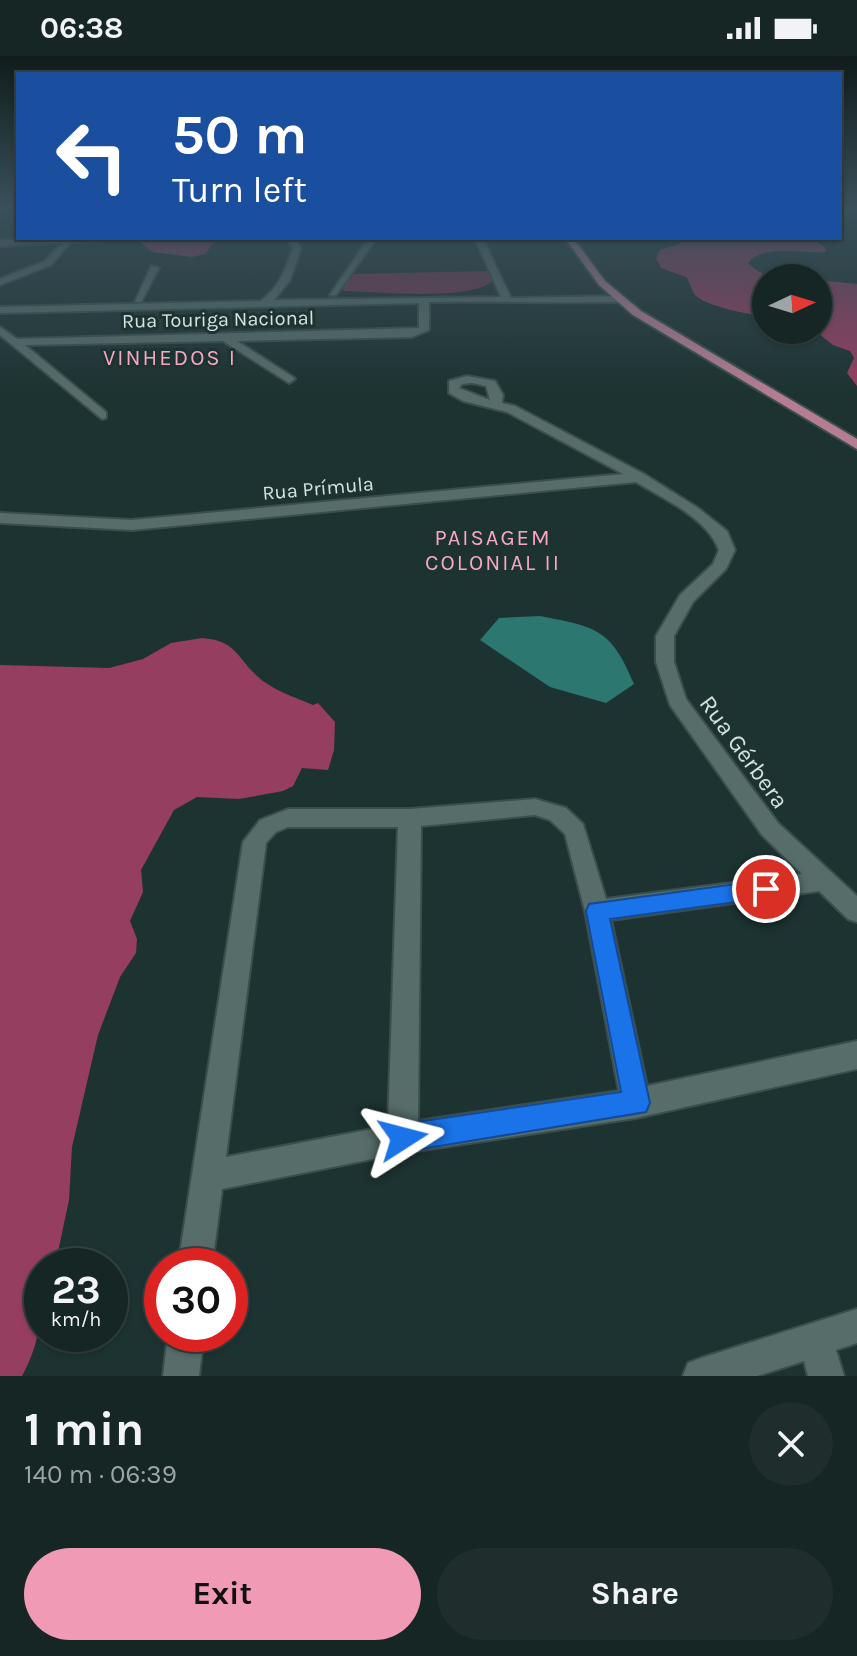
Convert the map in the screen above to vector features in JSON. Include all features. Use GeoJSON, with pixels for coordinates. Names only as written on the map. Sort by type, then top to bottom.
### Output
{"type":"FeatureCollection","features":[{"type":"Feature","properties":{"kind":"main road"},"geometry":{"type":"LineString","coordinates":[[595,271],[618,299],[656,327],[857,445]]}},
{"type":"Feature","properties":{"kind":"street"},"geometry":{"type":"LineString","coordinates":[[0,282],[29,271]]}},
{"type":"Feature","properties":{"kind":"street"},"geometry":{"type":"LineString","coordinates":[[138,300],[153,271]]}},
{"type":"Feature","properties":{"kind":"street"},"geometry":{"type":"LineString","coordinates":[[263,304],[278,294],[288,271]]}},
{"type":"Feature","properties":{"kind":"street"},"geometry":{"type":"LineString","coordinates":[[333,293],[349,271]]}},
{"type":"Feature","properties":{"kind":"street"},"geometry":{"type":"LineString","coordinates":[[494,271],[508,301]]}},
{"type":"Feature","properties":{"kind":"street"},"geometry":{"type":"LineString","coordinates":[[0,303],[333,293],[456,293],[484,295],[496,300]]}},
{"type":"Feature","properties":{"kind":"street"},"geometry":{"type":"LineString","coordinates":[[0,310],[424,300],[618,299]]}},
{"type":"Feature","properties":{"kind":"street","name":"Rua Touriga Nacional"},"geometry":{"type":"LineString","coordinates":[[15,332],[224,337],[421,332],[426,326],[424,300]]}},
{"type":"Feature","properties":{"kind":"street"},"geometry":{"type":"LineString","coordinates":[[81,302],[15,332],[102,415]]}},
{"type":"Feature","properties":{"kind":"street"},"geometry":{"type":"LineString","coordinates":[[224,337],[289,379]]}},
{"type":"Feature","properties":{"kind":"street","name":"Rua Gérbera"},"geometry":{"type":"LineString","coordinates":[[495,405],[511,409],[639,477],[693,511],[721,534],[727,550],[720,566],[686,599],[665,636],[665,662],[677,700],[770,829],[857,912]]}},
{"type":"Feature","properties":{"kind":"street","name":"Rua Prímula"},"geometry":{"type":"LineString","coordinates":[[0,518],[132,525],[639,477]]}},
{"type":"Feature","properties":{"kind":"street"},"geometry":{"type":"LineString","coordinates":[[197,1248],[255,842],[261,830],[272,822],[288,818],[410,818],[535,807],[558,814],[575,830],[597,911],[636,1103]]}},
{"type":"Feature","properties":{"kind":"street"},"geometry":{"type":"LineString","coordinates":[[403,1138],[410,818]]}},
{"type":"Feature","properties":{"kind":"street"},"geometry":{"type":"LineString","coordinates":[[597,911],[822,881]]}},
{"type":"Feature","properties":{"kind":"street"},"geometry":{"type":"LineString","coordinates":[[206,1176],[403,1138],[636,1103],[857,1055]]}},
{"type":"Feature","properties":{"kind":"street"},"geometry":{"type":"LineString","coordinates":[[701,1376],[857,1326]]}},
{"type":"Feature","properties":{"kind":"street"},"geometry":{"type":"LineString","coordinates":[[815,1338],[826,1376]]}},
{"type":"Feature","properties":{"kind":"street"},"geometry":{"type":"LineString","coordinates":[[181,1376],[184,1352]]}},
{"type":"Feature","properties":{"kind":"shaded area"},"geometry":{"type":"Polygon","coordinates":[[[488,271],[492,281],[466,291],[399,294],[344,291],[342,288],[353,274],[488,271]]]}},
{"type":"Feature","properties":{"kind":"shaded area"},"geometry":{"type":"Polygon","coordinates":[[[668,271],[752,271],[752,314],[709,303],[695,295],[686,277],[668,271]]]}},
{"type":"Feature","properties":{"kind":"shaded area"},"geometry":{"type":"Polygon","coordinates":[[[832,281],[857,284],[857,386],[847,373],[854,358],[850,351],[833,345],[832,281]]]}},
{"type":"Feature","properties":{"kind":"shaded area"},"geometry":{"type":"Polygon","coordinates":[[[202,638],[222,642],[234,650],[263,681],[313,705],[318,703],[335,722],[334,750],[328,770],[302,768],[293,786],[283,791],[239,799],[197,797],[174,810],[141,870],[143,892],[130,921],[137,939],[136,953],[120,977],[98,1035],[72,1147],[69,1200],[59,1248],[24,1248],[24,1352],[33,1352],[22,1376],[0,1376],[0,665],[109,668],[143,659],[171,643],[202,638]]]}},
{"type":"Feature","properties":{"kind":"water"},"geometry":{"type":"Polygon","coordinates":[[[540,616],[576,624],[600,634],[618,652],[634,684],[606,703],[550,687],[480,640],[499,618],[540,616]]]}},
{"type":"Feature","properties":{"kind":"district","name":"VINHEDOS I"},"geometry":{"type":"Point","coordinates":[170,357]}},
{"type":"Feature","properties":{"kind":"district","name":"PAISAGEM COLONIAL II"},"geometry":{"type":"Point","coordinates":[493,550]}},
{"type":"Feature","properties":{"kind":"route"},"geometry":{"type":"LineString","coordinates":[[403,1138],[636,1103],[597,911],[766,889]]}}]}
